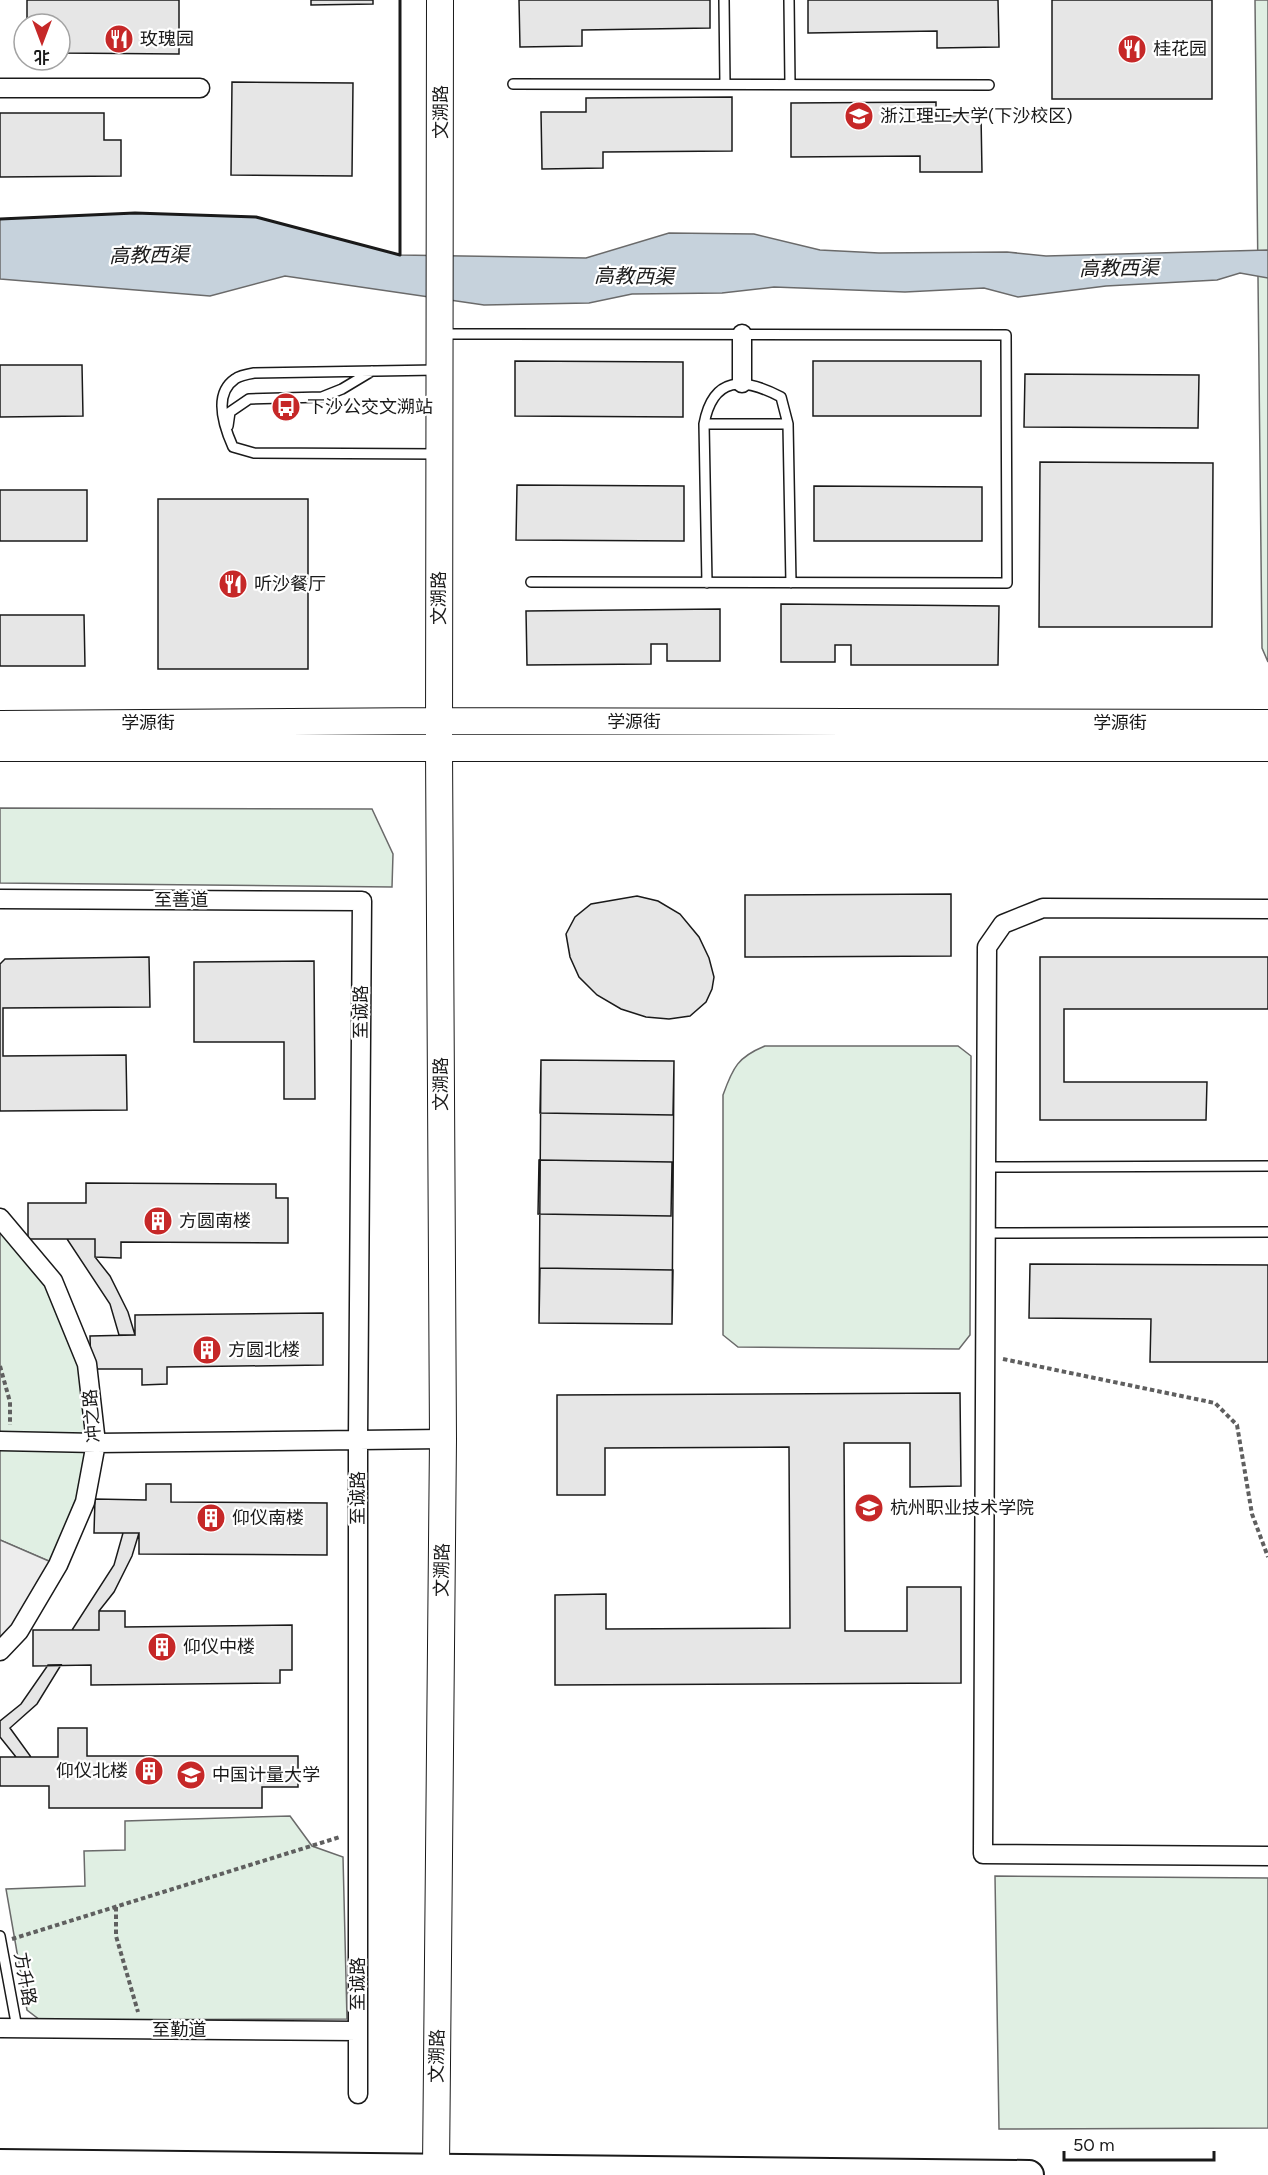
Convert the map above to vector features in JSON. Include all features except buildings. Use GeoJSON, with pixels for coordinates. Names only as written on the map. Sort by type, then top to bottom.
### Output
{"type":"FeatureCollection","features":[{"type":"Feature","properties":{"kind":"main road","name":"文溯路"},"geometry":{"type":"LineString","coordinates":[[436,2168],[443,1439],[439,749],[441,0]]}},
{"type":"Feature","properties":{"kind":"main road","name":"学源街"},"geometry":{"type":"LineString","coordinates":[[0,724],[439,721],[1268,723]]}},
{"type":"Feature","properties":{"kind":"main road","name":"学源街"},"geometry":{"type":"LineString","coordinates":[[0,748],[1268,748]]}},
{"type":"Feature","properties":{"kind":"main road"},"geometry":{"type":"LineString","coordinates":[[0,2164],[1029,2175]]}},
{"type":"Feature","properties":{"kind":"main road"},"geometry":{"type":"LineString","coordinates":[[15,2175],[92,2165]]}},
{"type":"Feature","properties":{"kind":"street"},"geometry":{"type":"LineString","coordinates":[[0,88],[200,88]]}},
{"type":"Feature","properties":{"kind":"street"},"geometry":{"type":"LineString","coordinates":[[742,334],[742,383]]}},
{"type":"Feature","properties":{"kind":"street","name":"至善道"},"geometry":{"type":"LineString","coordinates":[[0,899],[362,901]]}},
{"type":"Feature","properties":{"kind":"street","name":"至诚路"},"geometry":{"type":"LineString","coordinates":[[358,2094],[358,1439],[362,901]]}},
{"type":"Feature","properties":{"kind":"street"},"geometry":{"type":"LineString","coordinates":[[1268,909],[1043,908],[1003,924],[987,947],[982,1854],[1268,1856]]}},
{"type":"Feature","properties":{"kind":"street","name":"冲之路"},"geometry":{"type":"LineString","coordinates":[[0,1218],[53,1281],[87,1364],[96,1443],[85,1502],[58,1565],[19,1631],[0,1651]]}},
{"type":"Feature","properties":{"kind":"street"},"geometry":{"type":"LineString","coordinates":[[5,1441],[96,1443],[443,1439]]}},
{"type":"Feature","properties":{"kind":"street","name":"至勤道"},"geometry":{"type":"LineString","coordinates":[[8,2028],[358,2031]]}},
{"type":"Feature","properties":{"kind":"lane"},"geometry":{"type":"LineString","coordinates":[[724,0],[725,84]]}},
{"type":"Feature","properties":{"kind":"lane"},"geometry":{"type":"LineString","coordinates":[[789,0],[790,84]]}},
{"type":"Feature","properties":{"kind":"lane"},"geometry":{"type":"LineString","coordinates":[[513,84],[989,85]]}},
{"type":"Feature","properties":{"kind":"lane"},"geometry":{"type":"LineString","coordinates":[[439,334],[1006,334],[1007,583],[531,582]]}},
{"type":"Feature","properties":{"kind":"lane"},"geometry":{"type":"LineString","coordinates":[[227,435],[230,412],[249,399],[322,397],[342,389],[374,370]]}},
{"type":"Feature","properties":{"kind":"lane"},"geometry":{"type":"LineString","coordinates":[[439,370],[254,373],[235,379],[224,392],[222,409],[232,447],[254,453],[439,454]]}},
{"type":"Feature","properties":{"kind":"lane"},"geometry":{"type":"LineString","coordinates":[[707,583],[704,424],[708,405],[719,390],[742,383],[762,387],[781,397],[788,424],[791,583]]}},
{"type":"Feature","properties":{"kind":"lane"},"geometry":{"type":"LineString","coordinates":[[704,424],[788,424]]}},
{"type":"Feature","properties":{"kind":"lane"},"geometry":{"type":"LineString","coordinates":[[986,1167],[1268,1166]]}},
{"type":"Feature","properties":{"kind":"lane"},"geometry":{"type":"LineString","coordinates":[[986,1233],[1268,1232]]}},
{"type":"Feature","properties":{"kind":"lane","name":"方升路"},"geometry":{"type":"LineString","coordinates":[[1,1939],[8,2028]]}},
{"type":"Feature","properties":{"kind":"path"},"geometry":{"type":"LineString","coordinates":[[985,1356],[1215,1403],[1237,1425],[1252,1514],[1268,1557]]}},
{"type":"Feature","properties":{"kind":"path"},"geometry":{"type":"LineString","coordinates":[[0,1366],[10,1402],[5,1441]]}},
{"type":"Feature","properties":{"kind":"path"},"geometry":{"type":"LineString","coordinates":[[1,1939],[116,1907],[358,1832]]}},
{"type":"Feature","properties":{"kind":"path"},"geometry":{"type":"LineString","coordinates":[[116,1907],[116,1936],[143,2030]]}},
{"type":"Feature","properties":{"kind":"green space"},"geometry":{"type":"Polygon","coordinates":[[[1255,0],[1268,0],[1268,662],[1262,648],[1255,0]]]}},
{"type":"Feature","properties":{"kind":"green space"},"geometry":{"type":"Polygon","coordinates":[[[0,808],[372,809],[393,854],[392,887],[0,883],[0,808]]]}},
{"type":"Feature","properties":{"kind":"green space"},"geometry":{"type":"Polygon","coordinates":[[[765,1046],[958,1046],[971,1056],[970,1335],[959,1349],[738,1347],[723,1335],[723,1095],[730,1077],[742,1059],[765,1046]]]}},
{"type":"Feature","properties":{"kind":"green space"},"geometry":{"type":"Polygon","coordinates":[[[0,1218],[53,1281],[87,1364],[96,1443],[58,1565],[0,1540],[0,1218]]]}},
{"type":"Feature","properties":{"kind":"green space"},"geometry":{"type":"Polygon","coordinates":[[[290,1816],[312,1846],[343,1857],[347,2019],[40,2020],[27,2010],[6,1889],[85,1886],[84,1851],[125,1850],[125,1821],[290,1816]]]}},
{"type":"Feature","properties":{"kind":"green space"},"geometry":{"type":"Polygon","coordinates":[[[995,1876],[1268,1878],[1268,2128],[999,2129],[995,1876]]]}},
{"type":"Feature","properties":{"kind":"shaded area"},"geometry":{"type":"Polygon","coordinates":[[[0,1540],[58,1565],[0,1651],[0,1540]]]}},
{"type":"Feature","properties":{"kind":"water","name":"高教西渠"},"geometry":{"type":"Polygon","coordinates":[[[135,213],[256,217],[400,255],[586,258],[669,233],[754,234],[820,250],[879,253],[1007,252],[1046,256],[1268,250],[1268,278],[1240,273],[1217,280],[1106,286],[1018,297],[984,288],[905,292],[774,287],[722,293],[632,294],[589,303],[484,305],[285,276],[210,296],[0,279],[0,219],[135,213]]]}},
{"type":"Feature","properties":{"kind":"wall"},"geometry":{"type":"LineString","coordinates":[[0,219],[135,213],[256,217],[400,255],[400,0]]}},
{"type":"Feature","properties":{"kind":"place","name":"玫瑰园"},"geometry":{"type":"Point","coordinates":[119,39]}},
{"type":"Feature","properties":{"kind":"place","name":"桂花园"},"geometry":{"type":"Point","coordinates":[1132,49]}},
{"type":"Feature","properties":{"kind":"place","name":"浙江理工大学(下沙校区)"},"geometry":{"type":"Point","coordinates":[859,116]}},
{"type":"Feature","properties":{"kind":"place","name":"下沙公交文溯站"},"geometry":{"type":"Point","coordinates":[286,407]}},
{"type":"Feature","properties":{"kind":"place","name":"听沙餐厅"},"geometry":{"type":"Point","coordinates":[233,584]}},
{"type":"Feature","properties":{"kind":"place","name":"方圆南楼"},"geometry":{"type":"Point","coordinates":[158,1221]}},
{"type":"Feature","properties":{"kind":"place","name":"方圆北楼"},"geometry":{"type":"Point","coordinates":[207,1350]}},
{"type":"Feature","properties":{"kind":"place","name":"杭州职业技术学院"},"geometry":{"type":"Point","coordinates":[869,1508]}},
{"type":"Feature","properties":{"kind":"place","name":"仰仪南楼"},"geometry":{"type":"Point","coordinates":[211,1518]}},
{"type":"Feature","properties":{"kind":"place","name":"仰仪中楼"},"geometry":{"type":"Point","coordinates":[162,1647]}},
{"type":"Feature","properties":{"kind":"place","name":"仰仪北楼"},"geometry":{"type":"Point","coordinates":[149,1771]}},
{"type":"Feature","properties":{"kind":"place","name":"中国计量大学"},"geometry":{"type":"Point","coordinates":[191,1775]}}]}
